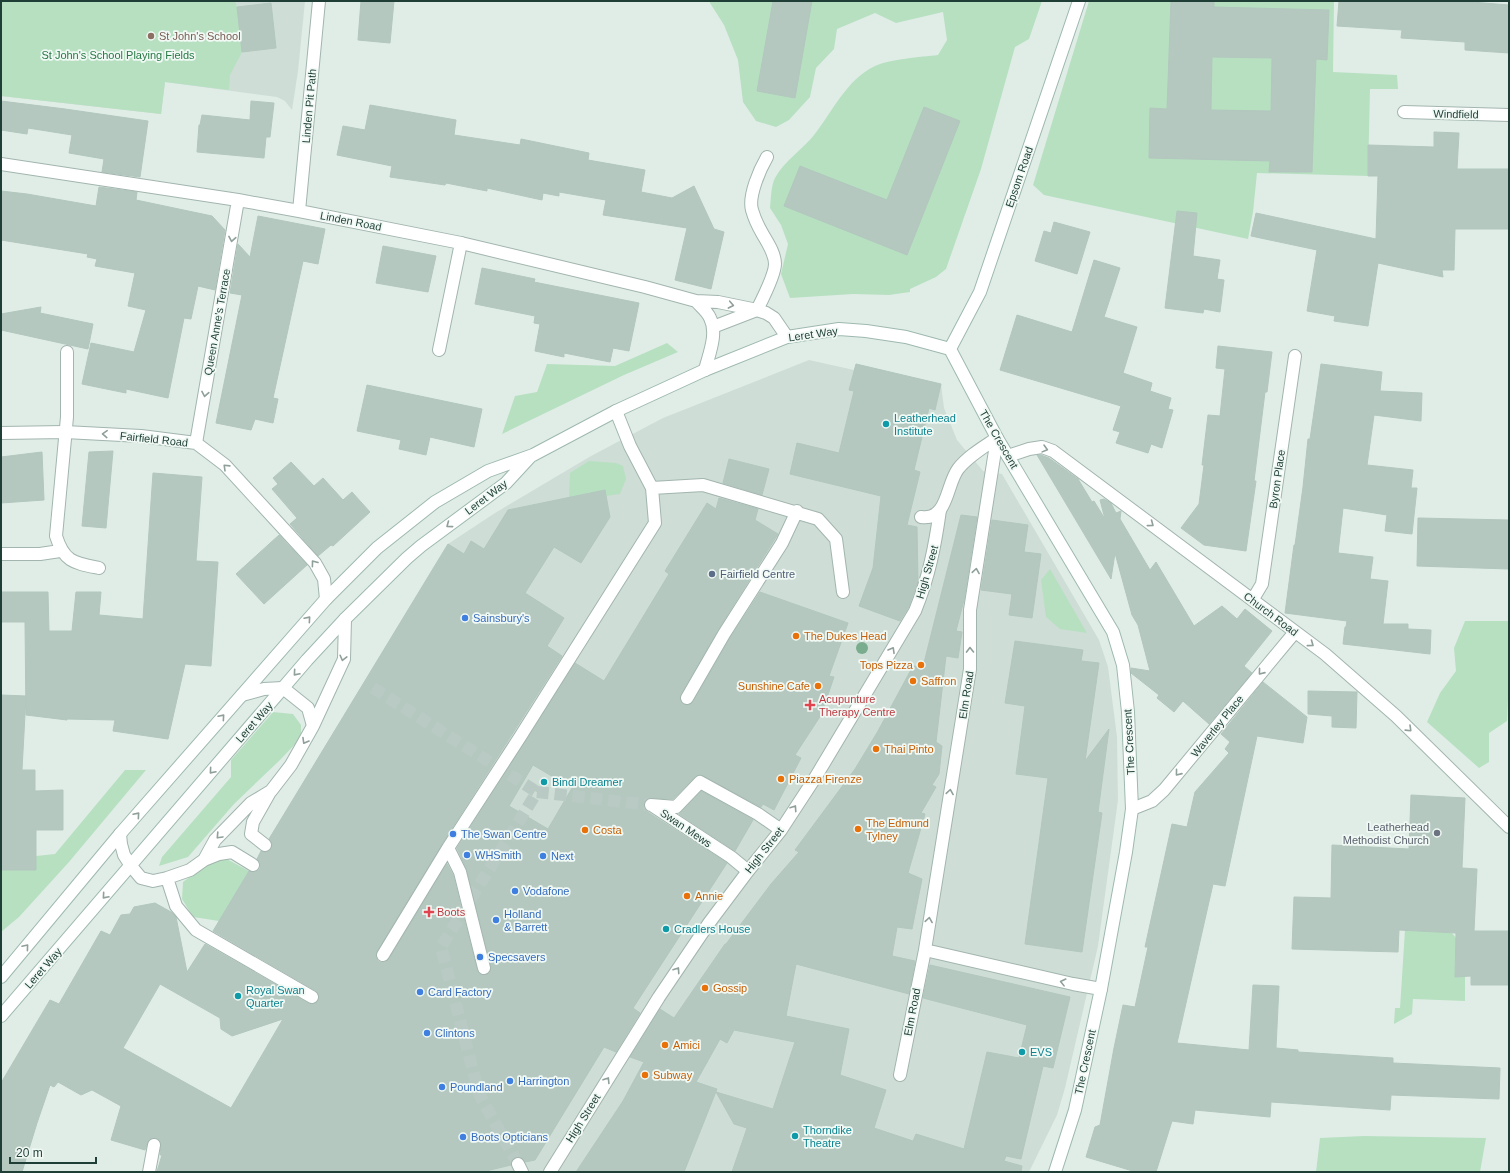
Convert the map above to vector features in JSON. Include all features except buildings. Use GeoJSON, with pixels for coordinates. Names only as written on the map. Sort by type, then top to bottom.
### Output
{"type":"FeatureCollection","features":[{"type":"Feature","properties":{"kind":"street","name":"Linden Pit Path"},"geometry":{"type":"LineString","coordinates":[[299,211],[318,1]]}},
{"type":"Feature","properties":{"kind":"street","name":"Epsom Road"},"geometry":{"type":"LineString","coordinates":[[950,349],[980,292],[1079,1]]}},
{"type":"Feature","properties":{"kind":"street","name":"Windfield"},"geometry":{"type":"LineString","coordinates":[[1404,112],[1509,115]]}},
{"type":"Feature","properties":{"kind":"street"},"geometry":{"type":"LineString","coordinates":[[713,327],[757,310],[768,289],[775,264],[770,246],[760,228],[752,208],[754,187],[760,169],[767,157]]}},
{"type":"Feature","properties":{"kind":"street","name":"Linden Road"},"geometry":{"type":"LineString","coordinates":[[1,164],[238,200],[461,244],[645,287],[696,301],[718,302],[757,310],[774,318],[787,337]]}},
{"type":"Feature","properties":{"kind":"street","name":"Queen Anne's Terrace"},"geometry":{"type":"LineString","coordinates":[[196,443],[238,200]]}},
{"type":"Feature","properties":{"kind":"street"},"geometry":{"type":"LineString","coordinates":[[439,350],[461,244]]}},
{"type":"Feature","properties":{"kind":"street"},"geometry":{"type":"LineString","coordinates":[[696,301],[710,317],[713,327],[711,347],[705,370]]}},
{"type":"Feature","properties":{"kind":"street","name":"Leret Way"},"geometry":{"type":"LineString","coordinates":[[1,977],[120,834],[326,599],[377,548],[434,502],[488,471],[533,455],[616,411],[705,370],[787,337],[839,329],[866,331],[906,337],[950,349]]}},
{"type":"Feature","properties":{"kind":"street","name":"The Crescent"},"geometry":{"type":"LineString","coordinates":[[950,349],[997,438],[1113,632],[1123,665],[1128,712],[1132,809],[1126,852],[1101,989],[1073,1115],[1055,1172]]}},
{"type":"Feature","properties":{"kind":"street"},"geometry":{"type":"LineString","coordinates":[[67,352],[65,432],[56,536],[60,551],[76,563],[99,568]]}},
{"type":"Feature","properties":{"kind":"street","name":"Byron Place"},"geometry":{"type":"LineString","coordinates":[[1253,599],[1262,584],[1295,356]]}},
{"type":"Feature","properties":{"kind":"street"},"geometry":{"type":"LineString","coordinates":[[383,955],[448,848],[655,523],[652,488],[630,446],[616,411]]}},
{"type":"Feature","properties":{"kind":"street","name":"Fairfield Road"},"geometry":{"type":"LineString","coordinates":[[1,433],[65,432],[141,436],[196,443],[225,465],[315,563],[324,579],[326,599]]}},
{"type":"Feature","properties":{"kind":"street","name":"High Street"},"geometry":{"type":"LineString","coordinates":[[550,1172],[659,997],[709,923],[781,830],[815,778],[915,611],[924,589],[932,560],[940,510],[949,485],[959,468],[981,449],[997,438]]}},
{"type":"Feature","properties":{"kind":"street","name":"Elm Road"},"geometry":{"type":"LineString","coordinates":[[900,1075],[925,950],[970,669],[970,610],[997,438]]}},
{"type":"Feature","properties":{"kind":"street","name":"Church Road"},"geometry":{"type":"LineString","coordinates":[[1008,456],[1029,449],[1042,447],[1054,451],[1325,654],[1396,716],[1509,826]]}},
{"type":"Feature","properties":{"kind":"street","name":"Leret Way"},"geometry":{"type":"LineString","coordinates":[[1,1016],[283,688],[345,619],[421,546],[506,483],[533,455]]}},
{"type":"Feature","properties":{"kind":"street"},"geometry":{"type":"LineString","coordinates":[[652,488],[703,485],[796,511],[818,519],[836,539],[843,592]]}},
{"type":"Feature","properties":{"kind":"street"},"geometry":{"type":"LineString","coordinates":[[921,517],[928,518],[934,516],[940,510]]}},
{"type":"Feature","properties":{"kind":"street"},"geometry":{"type":"LineString","coordinates":[[688,698],[724,634],[782,543],[796,511]]}},
{"type":"Feature","properties":{"kind":"street"},"geometry":{"type":"LineString","coordinates":[[1,554],[40,554],[60,551]]}},
{"type":"Feature","properties":{"kind":"street"},"geometry":{"type":"LineString","coordinates":[[265,845],[251,834],[253,822],[271,791],[291,765],[313,726],[344,659],[345,619]]}},
{"type":"Feature","properties":{"kind":"street","name":"Waverley Place"},"geometry":{"type":"LineString","coordinates":[[1132,809],[1152,801],[1164,790],[1295,632]]}},
{"type":"Feature","properties":{"kind":"street"},"geometry":{"type":"LineString","coordinates":[[242,695],[264,689],[283,688],[308,708],[313,726]]}},
{"type":"Feature","properties":{"kind":"street","name":"Swan Mews"},"geometry":{"type":"LineString","coordinates":[[748,871],[731,857],[651,804],[676,807],[700,782],[758,814],[781,830]]}},
{"type":"Feature","properties":{"kind":"street"},"geometry":{"type":"LineString","coordinates":[[204,860],[215,840],[246,808],[251,803],[271,791]]}},
{"type":"Feature","properties":{"kind":"street"},"geometry":{"type":"LineString","coordinates":[[120,834],[124,855],[141,878],[153,880],[167,878],[190,870],[204,860],[219,854],[232,852],[253,864]]}},
{"type":"Feature","properties":{"kind":"street"},"geometry":{"type":"LineString","coordinates":[[448,848],[460,872],[484,968]]}},
{"type":"Feature","properties":{"kind":"street"},"geometry":{"type":"LineString","coordinates":[[167,878],[176,906],[196,930],[312,997]]}},
{"type":"Feature","properties":{"kind":"street"},"geometry":{"type":"LineString","coordinates":[[925,950],[1101,989]]}},
{"type":"Feature","properties":{"kind":"street"},"geometry":{"type":"LineString","coordinates":[[149,1172],[154,1145]]}},
{"type":"Feature","properties":{"kind":"shaded area","name":"St John's School Playing Fields"},"geometry":{"type":"Polygon","coordinates":[[[1,1],[305,1],[298,71],[292,110],[285,101],[277,97],[165,82],[161,114],[1,96],[1,1]]]}},
{"type":"Feature","properties":{"kind":"shaded area"},"geometry":{"type":"Polygon","coordinates":[[[809,360],[854,370],[856,364],[941,384],[944,408],[957,440],[983,471],[1002,474],[1099,640],[1108,667],[1117,737],[1118,800],[1098,946],[1065,1088],[1057,1115],[1029,1172],[156,1172],[168,1140],[227,1115],[259,1060],[281,1072],[336,993],[219,921],[448,544],[495,513],[591,456],[663,418],[809,360]]]}},
{"type":"Feature","properties":{"kind":"green space","name":"St John's School Playing Fields"},"geometry":{"type":"Polygon","coordinates":[[[1,1],[235,1],[242,52],[230,75],[229,90],[165,82],[161,114],[1,96],[1,1]]]}},
{"type":"Feature","properties":{"kind":"green space"},"geometry":{"type":"Polygon","coordinates":[[[710,1],[1042,1],[1029,39],[1015,47],[981,169],[946,269],[936,277],[910,289],[910,292],[889,295],[853,294],[790,298],[781,274],[788,244],[781,225],[770,208],[773,184],[779,172],[814,135],[856,79],[875,66],[906,59],[938,55],[947,40],[943,12],[896,23],[875,13],[837,29],[834,49],[816,68],[810,97],[789,120],[776,127],[756,121],[743,102],[738,60],[724,25],[710,1]]]}},
{"type":"Feature","properties":{"kind":"green space"},"geometry":{"type":"Polygon","coordinates":[[[1089,1],[1334,1],[1333,72],[1397,75],[1398,89],[1370,89],[1368,176],[1257,173],[1253,212],[1248,239],[1044,195],[1033,185],[1089,1]]]}},
{"type":"Feature","properties":{"kind":"green space"},"geometry":{"type":"Polygon","coordinates":[[[667,343],[678,352],[624,375],[502,434],[515,396],[537,392],[547,364],[615,366],[667,343]]]}},
{"type":"Feature","properties":{"kind":"green space"},"geometry":{"type":"Polygon","coordinates":[[[589,461],[616,463],[623,466],[626,479],[620,494],[606,496],[604,490],[569,498],[570,473],[589,461]]]}},
{"type":"Feature","properties":{"kind":"green space"},"geometry":{"type":"Polygon","coordinates":[[[1050,569],[1087,633],[1060,629],[1046,617],[1041,580],[1050,569]]]}},
{"type":"Feature","properties":{"kind":"green space"},"geometry":{"type":"Polygon","coordinates":[[[1465,621],[1509,621],[1507,721],[1489,733],[1489,762],[1479,768],[1427,722],[1440,693],[1456,671],[1454,648],[1465,621]]]}},
{"type":"Feature","properties":{"kind":"green space"},"geometry":{"type":"Polygon","coordinates":[[[273,712],[293,714],[301,725],[301,738],[234,804],[188,857],[159,866],[162,857],[231,777],[231,760],[273,712]]]}},
{"type":"Feature","properties":{"kind":"green space"},"geometry":{"type":"Polygon","coordinates":[[[125,770],[146,770],[69,862],[19,917],[1,932],[1,870],[36,856],[55,854],[125,770]]]}},
{"type":"Feature","properties":{"kind":"green space"},"geometry":{"type":"Polygon","coordinates":[[[225,858],[249,871],[219,921],[193,917],[182,899],[183,882],[206,865],[225,858]]]}},
{"type":"Feature","properties":{"kind":"green space"},"geometry":{"type":"Polygon","coordinates":[[[1405,930],[1452,933],[1456,938],[1455,976],[1465,977],[1465,1001],[1413,999],[1412,1014],[1394,1024],[1395,1008],[1400,1008],[1405,930]]]}},
{"type":"Feature","properties":{"kind":"green space"},"geometry":{"type":"Polygon","coordinates":[[[1364,1136],[1486,1138],[1480,1172],[1316,1172],[1320,1138],[1364,1136]]]}},
{"type":"Feature","properties":{"kind":"tunnel"},"geometry":{"type":"LineString","coordinates":[[373,688],[537,792]]}},
{"type":"Feature","properties":{"kind":"tunnel"},"geometry":{"type":"LineString","coordinates":[[518,1164],[479,1094],[441,947],[537,792],[651,805]]}},
{"type":"Feature","properties":{"kind":"place","name":"St John's School"},"geometry":{"type":"Point","coordinates":[151,36]}},
{"type":"Feature","properties":{"kind":"place","name":"Leatherhead Institute"},"geometry":{"type":"Point","coordinates":[886,424]}},
{"type":"Feature","properties":{"kind":"place","name":"Fairfield Centre"},"geometry":{"type":"Point","coordinates":[712,574]}},
{"type":"Feature","properties":{"kind":"place","name":"Sainsbury's"},"geometry":{"type":"Point","coordinates":[465,618]}},
{"type":"Feature","properties":{"kind":"place","name":"The Dukes Head"},"geometry":{"type":"Point","coordinates":[796,636]}},
{"type":"Feature","properties":{"kind":"place","name":"Tops Pizza"},"geometry":{"type":"Point","coordinates":[921,665]}},
{"type":"Feature","properties":{"kind":"place","name":"Saffron"},"geometry":{"type":"Point","coordinates":[913,681]}},
{"type":"Feature","properties":{"kind":"place","name":"Sunshine Cafe"},"geometry":{"type":"Point","coordinates":[818,686]}},
{"type":"Feature","properties":{"kind":"place","name":"Acupunture Therapy Centre"},"geometry":{"type":"Point","coordinates":[810,705]}},
{"type":"Feature","properties":{"kind":"place","name":"Thai Pinto"},"geometry":{"type":"Point","coordinates":[876,749]}},
{"type":"Feature","properties":{"kind":"place","name":"Piazza Firenze"},"geometry":{"type":"Point","coordinates":[781,779]}},
{"type":"Feature","properties":{"kind":"place","name":"Bindi Dreamer"},"geometry":{"type":"Point","coordinates":[544,782]}},
{"type":"Feature","properties":{"kind":"place","name":"The Edmund Tylney"},"geometry":{"type":"Point","coordinates":[858,829]}},
{"type":"Feature","properties":{"kind":"place","name":"Costa"},"geometry":{"type":"Point","coordinates":[585,830]}},
{"type":"Feature","properties":{"kind":"place","name":"Leatherhead Methodist Church"},"geometry":{"type":"Point","coordinates":[1437,833]}},
{"type":"Feature","properties":{"kind":"place","name":"The Swan Centre"},"geometry":{"type":"Point","coordinates":[453,834]}},
{"type":"Feature","properties":{"kind":"place","name":"WHSmith"},"geometry":{"type":"Point","coordinates":[467,855]}},
{"type":"Feature","properties":{"kind":"place","name":"Next"},"geometry":{"type":"Point","coordinates":[543,856]}},
{"type":"Feature","properties":{"kind":"place","name":"Vodafone"},"geometry":{"type":"Point","coordinates":[515,891]}},
{"type":"Feature","properties":{"kind":"place","name":"Annie"},"geometry":{"type":"Point","coordinates":[687,896]}},
{"type":"Feature","properties":{"kind":"place","name":"Boots"},"geometry":{"type":"Point","coordinates":[429,912]}},
{"type":"Feature","properties":{"kind":"place","name":"Holland & Barrett"},"geometry":{"type":"Point","coordinates":[496,920]}},
{"type":"Feature","properties":{"kind":"place","name":"Cradlers House"},"geometry":{"type":"Point","coordinates":[666,929]}},
{"type":"Feature","properties":{"kind":"place","name":"Specsavers"},"geometry":{"type":"Point","coordinates":[480,957]}},
{"type":"Feature","properties":{"kind":"place","name":"Gossip"},"geometry":{"type":"Point","coordinates":[705,988]}},
{"type":"Feature","properties":{"kind":"place","name":"Card Factory"},"geometry":{"type":"Point","coordinates":[420,992]}},
{"type":"Feature","properties":{"kind":"place","name":"Royal Swan Quarter"},"geometry":{"type":"Point","coordinates":[238,996]}},
{"type":"Feature","properties":{"kind":"place","name":"Clintons"},"geometry":{"type":"Point","coordinates":[427,1033]}},
{"type":"Feature","properties":{"kind":"place","name":"Amici"},"geometry":{"type":"Point","coordinates":[665,1045]}},
{"type":"Feature","properties":{"kind":"place","name":"EVS"},"geometry":{"type":"Point","coordinates":[1022,1052]}},
{"type":"Feature","properties":{"kind":"place","name":"Subway"},"geometry":{"type":"Point","coordinates":[645,1075]}},
{"type":"Feature","properties":{"kind":"place","name":"Harrington"},"geometry":{"type":"Point","coordinates":[510,1081]}},
{"type":"Feature","properties":{"kind":"place","name":"Poundland"},"geometry":{"type":"Point","coordinates":[442,1087]}},
{"type":"Feature","properties":{"kind":"place","name":"Thorndike Theatre"},"geometry":{"type":"Point","coordinates":[795,1136]}},
{"type":"Feature","properties":{"kind":"place","name":"Boots Opticians"},"geometry":{"type":"Point","coordinates":[463,1137]}}]}
